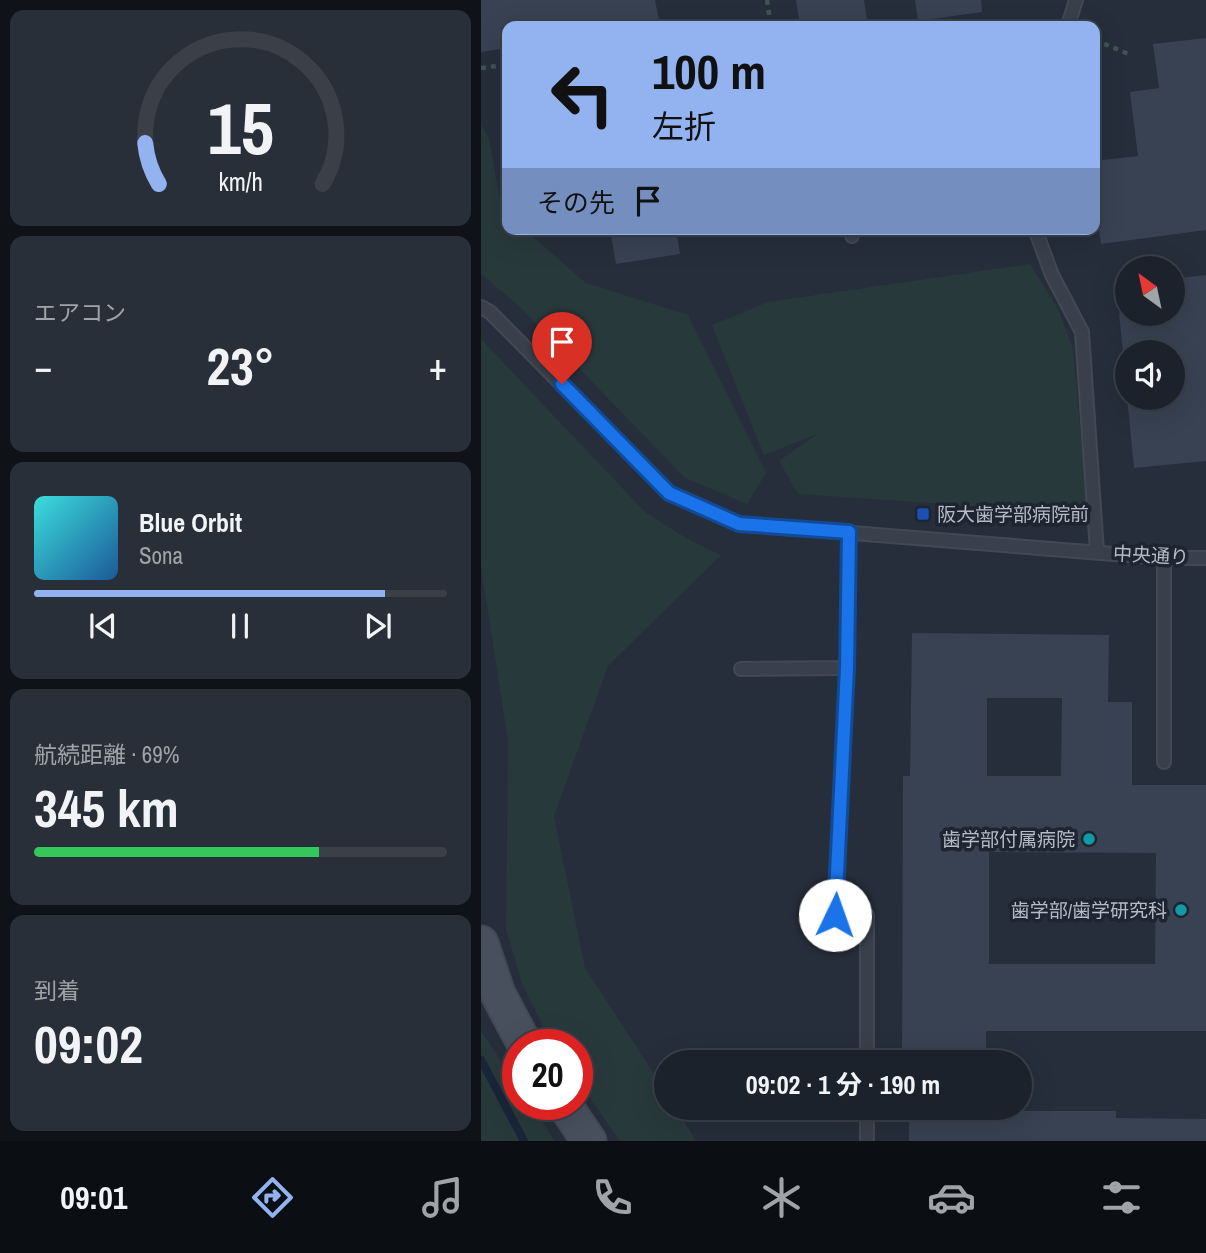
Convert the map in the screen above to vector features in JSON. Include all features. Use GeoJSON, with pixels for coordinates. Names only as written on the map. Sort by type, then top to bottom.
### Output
{"type":"FeatureCollection","features":[{"type":"Feature","properties":{"kind":"main road"},"geometry":{"type":"LineString","coordinates":[[481,943],[498,994],[517,1029]]}},
{"type":"Feature","properties":{"kind":"main road"},"geometry":{"type":"LineString","coordinates":[[575,1120],[589,1141]]}},
{"type":"Feature","properties":{"kind":"lane"},"geometry":{"type":"LineString","coordinates":[[1070,21],[1076,0]]}},
{"type":"Feature","properties":{"kind":"lane"},"geometry":{"type":"LineString","coordinates":[[1037,235],[1052,275],[1082,332],[1097,552]]}},
{"type":"Feature","properties":{"kind":"lane","name":"中央通り"},"geometry":{"type":"LineString","coordinates":[[481,307],[490,312],[669,493],[739,524],[1163,558],[1206,558]]}},
{"type":"Feature","properties":{"kind":"lane"},"geometry":{"type":"LineString","coordinates":[[849,532],[847,668],[835,915],[867,915],[867,1050]]}},
{"type":"Feature","properties":{"kind":"lane"},"geometry":{"type":"LineString","coordinates":[[1163,558],[1164,762]]}},
{"type":"Feature","properties":{"kind":"lane"},"geometry":{"type":"LineString","coordinates":[[741,669],[847,668]]}},
{"type":"Feature","properties":{"kind":"lane"},"geometry":{"type":"LineString","coordinates":[[867,1120],[867,1141]]}},
{"type":"Feature","properties":{"kind":"path"},"geometry":{"type":"LineString","coordinates":[[767,0],[770,21]]}},
{"type":"Feature","properties":{"kind":"path"},"geometry":{"type":"LineString","coordinates":[[1100,42],[1131,55]]}},
{"type":"Feature","properties":{"kind":"path"},"geometry":{"type":"LineString","coordinates":[[481,68],[502,66]]}},
{"type":"Feature","properties":{"kind":"shaded area"},"geometry":{"type":"Polygon","coordinates":[[[481,125],[489,139],[502,210],[502,235],[531,235],[586,283],[688,315],[766,473],[747,504],[685,478],[517,304],[481,274],[481,125]]]}},
{"type":"Feature","properties":{"kind":"shaded area"},"geometry":{"type":"Polygon","coordinates":[[[1030,264],[1058,309],[1073,348],[1087,504],[1076,513],[798,494],[779,461],[817,434],[764,455],[712,325],[768,302],[1030,264]]]}},
{"type":"Feature","properties":{"kind":"shaded area"},"geometry":{"type":"Polygon","coordinates":[[[481,339],[645,512],[691,541],[721,555],[608,666],[554,816],[585,968],[654,1074],[654,1120],[683,1120],[696,1141],[620,1141],[593,1103],[593,1029],[544,1029],[522,983],[506,929],[508,741],[481,566],[481,339]]]}},
{"type":"Feature","properties":{"kind":"shaded area"},"geometry":{"type":"Polygon","coordinates":[[[481,1031],[502,1062],[502,1120],[541,1120],[555,1141],[481,1141],[481,1031]]]}},
{"type":"Feature","properties":{"kind":"building"},"geometry":{"type":"Polygon","coordinates":[[[481,0],[655,0],[659,21],[502,21],[502,49],[481,52],[481,0]]]}},
{"type":"Feature","properties":{"kind":"building"},"geometry":{"type":"Polygon","coordinates":[[[796,0],[864,0],[867,20],[799,21],[796,0]]]}},
{"type":"Feature","properties":{"kind":"building"},"geometry":{"type":"Polygon","coordinates":[[[915,0],[981,0],[982,12],[918,21],[915,0]]]}},
{"type":"Feature","properties":{"kind":"building"},"geometry":{"type":"Polygon","coordinates":[[[1206,38],[1206,230],[1101,244],[1100,160],[1138,156],[1130,92],[1159,88],[1153,44],[1206,38]]]}},
{"type":"Feature","properties":{"kind":"building"},"geometry":{"type":"Polygon","coordinates":[[[611,235],[677,235],[680,254],[616,264],[611,235]]]}},
{"type":"Feature","properties":{"kind":"building"},"geometry":{"type":"Polygon","coordinates":[[[1206,275],[1206,461],[1134,468],[1128,410],[1185,410],[1185,340],[1122,340],[1120,326],[1185,326],[1185,277],[1206,275]]]}},
{"type":"Feature","properties":{"kind":"building","name":"歯学部付属病院"},"geometry":{"type":"Polygon","coordinates":[[[912,633],[1109,635],[1108,702],[1132,702],[1132,785],[1206,785],[1206,1031],[986,1031],[986,1050],[902,1050],[903,776],[910,776],[912,633]],[[987,698],[987,776],[1061,776],[1062,698],[987,698]],[[989,852],[989,964],[1155,964],[1156,853],[989,852]]]}},
{"type":"Feature","properties":{"kind":"building"},"geometry":{"type":"Polygon","coordinates":[[[1032,1111],[1116,1111],[1116,1118],[1206,1119],[1206,1141],[909,1141],[909,1120],[1032,1120],[1032,1111]]]}},
{"type":"Feature","properties":{"kind":"waterway"},"geometry":{"type":"LineString","coordinates":[[481,1060],[524,1141]]}},
{"type":"Feature","properties":{"kind":"place","name":"阪大歯学部病院前"},"geometry":{"type":"Point","coordinates":[923,514]}},
{"type":"Feature","properties":{"kind":"place","name":"歯学部付属病院"},"geometry":{"type":"Point","coordinates":[1089,839]}},
{"type":"Feature","properties":{"kind":"place","name":"歯学部/歯学研究科"},"geometry":{"type":"Point","coordinates":[1181,910]}},
{"type":"Feature","properties":{"kind":"route"},"geometry":{"type":"LineString","coordinates":[[562,384],[669,493],[739,524],[849,532],[847,668],[835,915]]}}]}
